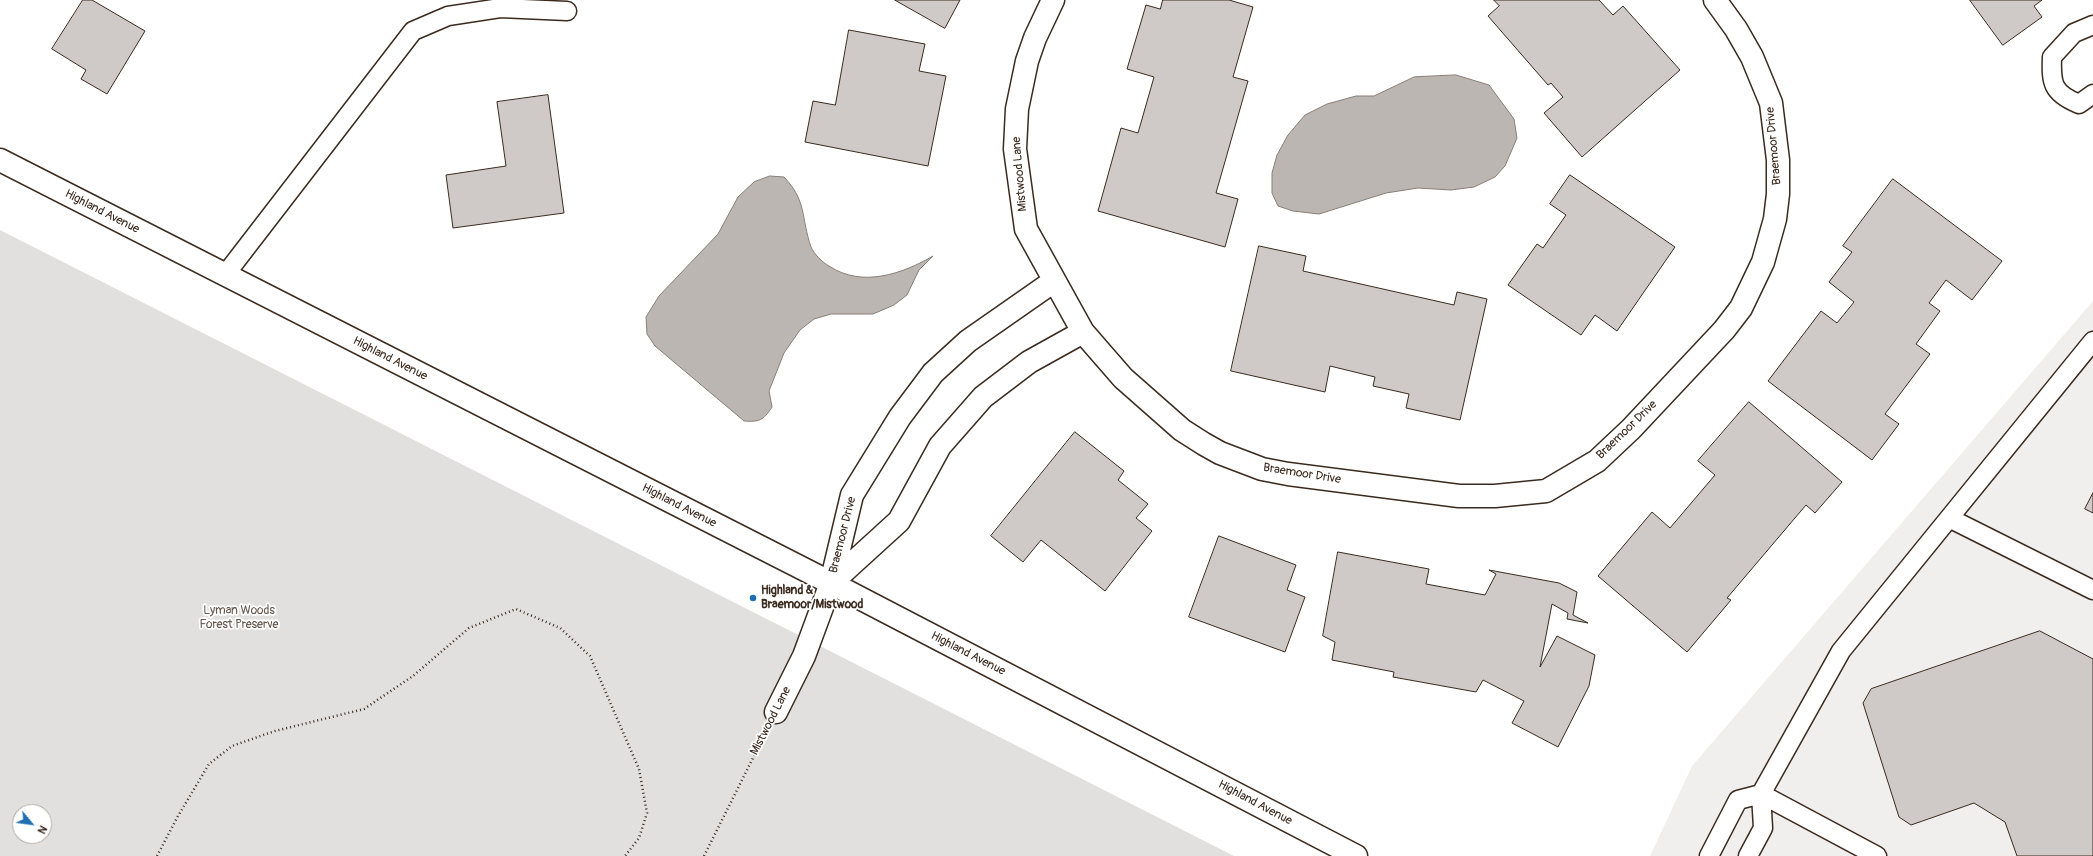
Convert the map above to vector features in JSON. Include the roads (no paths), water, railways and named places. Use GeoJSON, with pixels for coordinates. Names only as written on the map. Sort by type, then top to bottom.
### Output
{"type":"FeatureCollection","features":[{"type":"Feature","properties":{"kind":"street","name":"Mistwood Lane"},"geometry":{"type":"LineString","coordinates":[[1052,0],[1027,60],[1017,109],[1015,149],[1026,230],[1059,289]]}},
{"type":"Feature","properties":{"kind":"street","name":"Braemoor Drive"},"geometry":{"type":"LineString","coordinates":[[831,583],[852,495],[900,417],[933,373],[968,341],[1059,289],[1083,332],[1123,378],[1182,430],[1220,453],[1262,469],[1288,474],[1459,496],[1495,496],[1546,491],[1597,461],[1631,429],[1724,330],[1740,308],[1763,262],[1775,219],[1778,194],[1778,160],[1771,103],[1749,52],[1736,28],[1715,0]]}},
{"type":"Feature","properties":{"kind":"street","name":"Highland Avenue"},"geometry":{"type":"LineString","coordinates":[[0,160],[831,583],[1356,856]]}},
{"type":"Feature","properties":{"kind":"street","name":"Braemoor Drive"},"geometry":{"type":"LineString","coordinates":[[831,583],[899,521],[940,446],[983,397],[1029,362],[1083,332]]}},
{"type":"Feature","properties":{"kind":"street","name":"Mistwood Lane"},"geometry":{"type":"LineString","coordinates":[[776,712],[804,656],[831,583]]}},
{"type":"Feature","properties":{"kind":"lane"},"geometry":{"type":"LineString","coordinates":[[225,275],[413,31],[448,16],[500,8],[568,11]]}},
{"type":"Feature","properties":{"kind":"lane"},"geometry":{"type":"LineString","coordinates":[[2093,25],[2074,33],[2052,57],[2052,81],[2065,98],[2079,104],[2093,94]]}},
{"type":"Feature","properties":{"kind":"lane"},"geometry":{"type":"LineString","coordinates":[[1748,856],[1763,828],[1761,794],[1841,651],[2093,341]]}},
{"type":"Feature","properties":{"kind":"lane"},"geometry":{"type":"LineString","coordinates":[[1949,518],[2093,590]]}},
{"type":"Feature","properties":{"kind":"lane"},"geometry":{"type":"LineString","coordinates":[[1709,856],[1738,800],[1761,794],[1877,856]]}},
{"type":"Feature","properties":{"kind":"place","name":"Highland & Braemoor/Mistwood"},"geometry":{"type":"Point","coordinates":[753,598]}},
{"type":"Feature","properties":{"kind":"park label","name":"Lyman Woods Forest Preserve"},"geometry":{"type":"Point","coordinates":[239,618]}}]}
